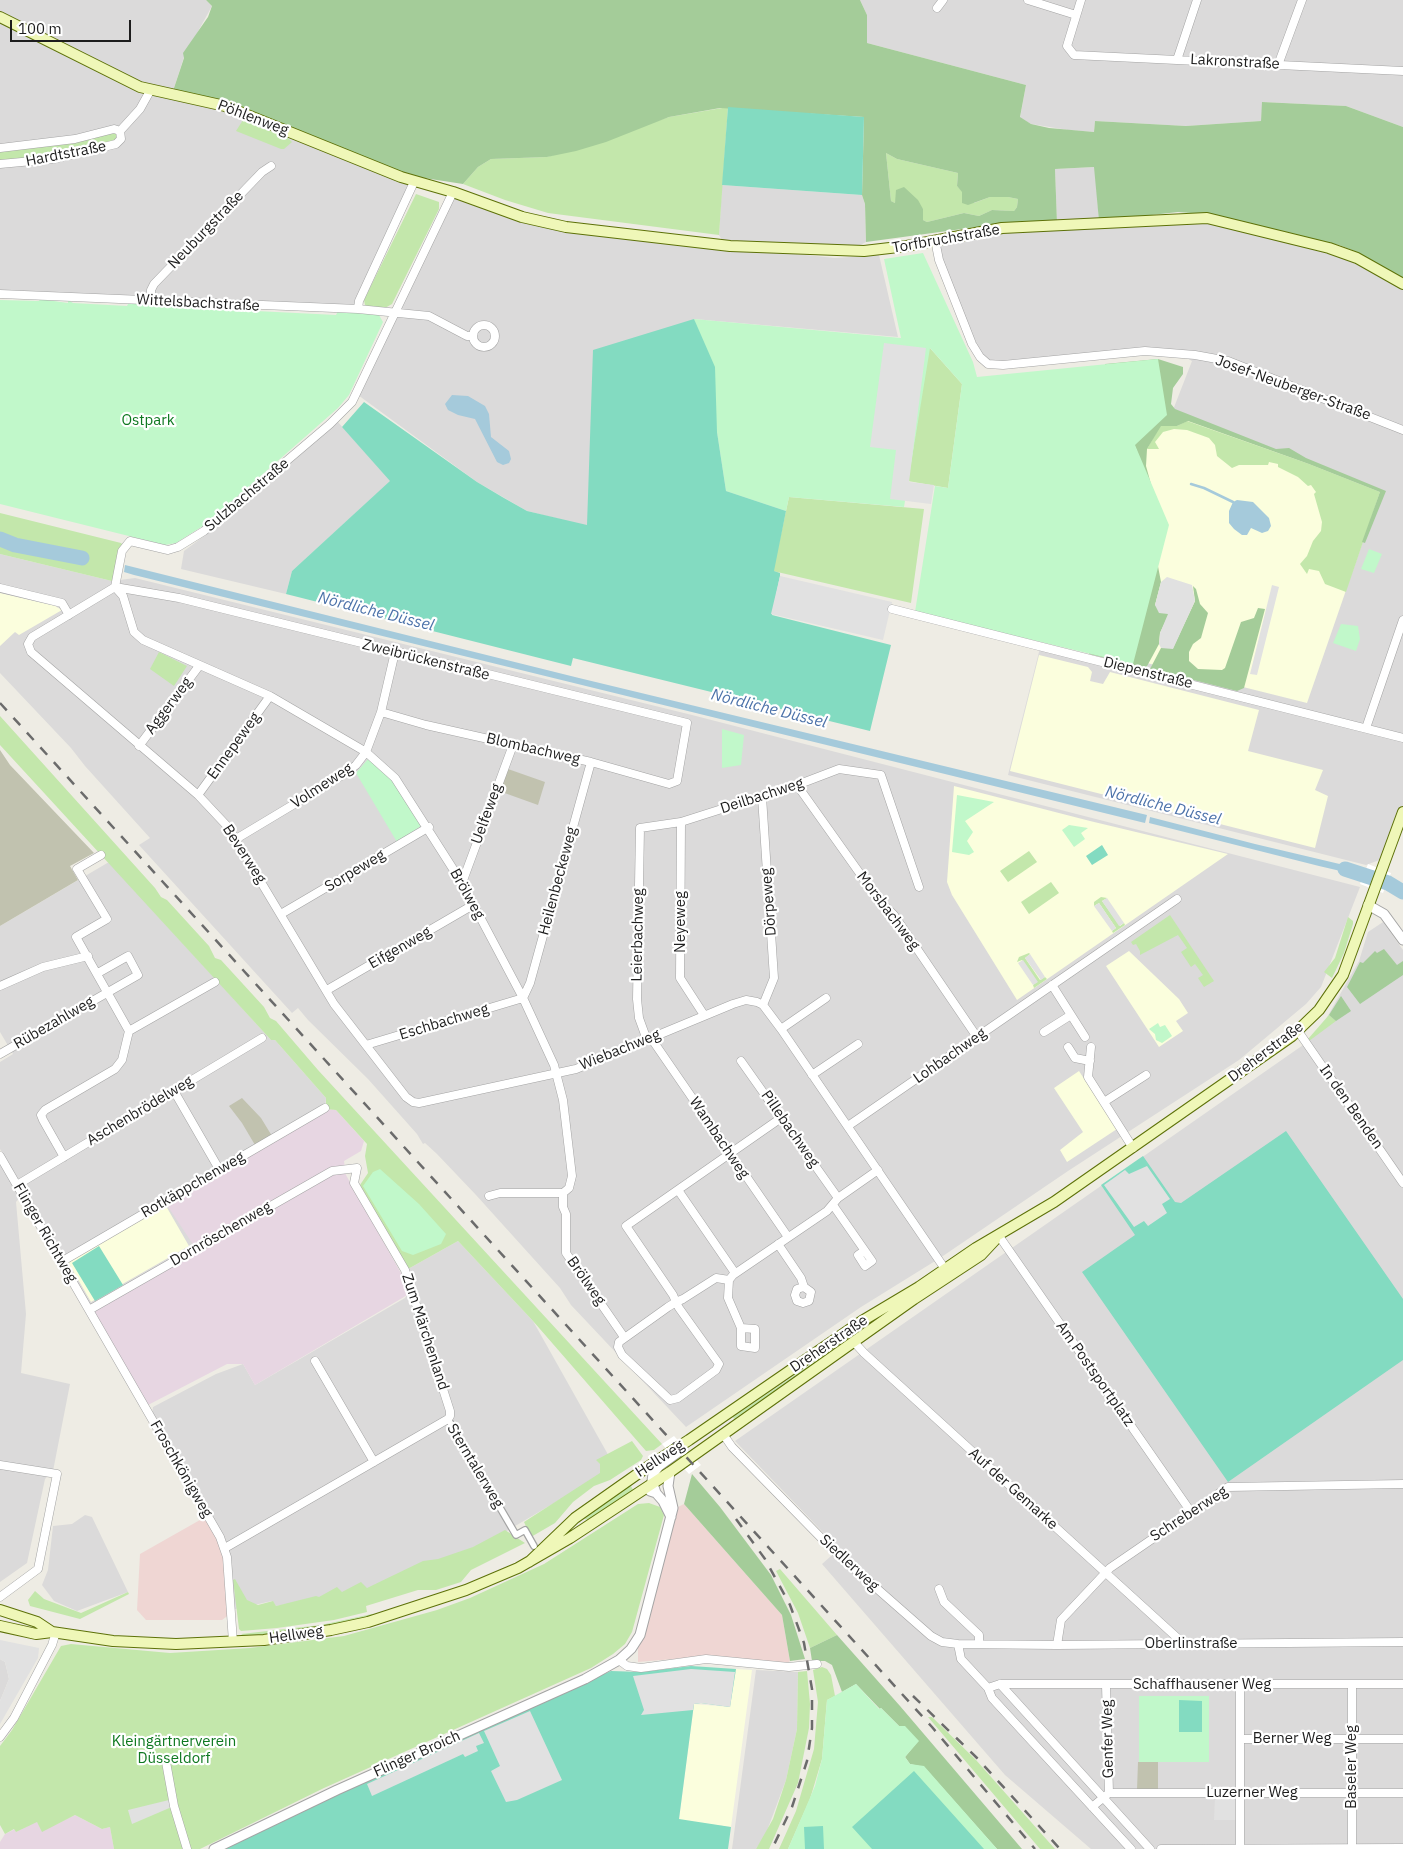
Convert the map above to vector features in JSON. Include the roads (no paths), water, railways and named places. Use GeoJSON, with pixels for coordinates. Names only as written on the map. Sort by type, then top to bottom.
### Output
{"type":"FeatureCollection","features":[{"type":"Feature","properties":{"kind":"main road","name":"Pöhlenweg"},"geometry":{"type":"LineString","coordinates":[[0,17],[150,91],[225,106],[414,182],[453,192],[481,202]]}},
{"type":"Feature","properties":{"kind":"main road","name":"Torfbruchstraße"},"geometry":{"type":"LineString","coordinates":[[481,202],[522,217],[566,227],[715,244],[806,250],[864,251],[907,246],[1002,228],[1207,218],[1329,248],[1357,258],[1403,284]]}},
{"type":"Feature","properties":{"kind":"main road","name":"Dreherstraße"},"geometry":{"type":"LineString","coordinates":[[715,1422],[846,1331],[946,1269],[976,1248],[999,1236],[1133,1148],[1298,1031],[1323,1005],[1343,975],[1373,889],[1403,812]]}},
{"type":"Feature","properties":{"kind":"main road","name":"Dreherstraße"},"geometry":{"type":"LineString","coordinates":[[723,1434],[914,1299],[982,1255],[999,1236]]}},
{"type":"Feature","properties":{"kind":"main road","name":"Auf der Gemarke"},"geometry":{"type":"LineString","coordinates":[[846,1331],[854,1342]]}},
{"type":"Feature","properties":{"kind":"main road","name":"Siedlerweg"},"geometry":{"type":"LineString","coordinates":[[715,1422],[723,1434]]}},
{"type":"Feature","properties":{"kind":"main road","name":"Hellweg"},"geometry":{"type":"LineString","coordinates":[[529,1562],[575,1518],[715,1422]]}},
{"type":"Feature","properties":{"kind":"main road","name":"Hellweg"},"geometry":{"type":"LineString","coordinates":[[0,1626],[36,1634],[54,1632],[94,1639],[176,1644],[233,1642],[324,1631],[393,1615],[466,1590],[529,1562],[570,1538],[639,1491],[654,1484],[723,1434]]}},
{"type":"Feature","properties":{"kind":"main road","name":"Hellweg"},"geometry":{"type":"LineString","coordinates":[[0,1610],[37,1622],[54,1632]]}},
{"type":"Feature","properties":{"kind":"street"},"geometry":{"type":"LineString","coordinates":[[937,8],[943,0]]}},
{"type":"Feature","properties":{"kind":"street"},"geometry":{"type":"LineString","coordinates":[[1028,0],[1076,15],[1081,0]]}},
{"type":"Feature","properties":{"kind":"street"},"geometry":{"type":"LineString","coordinates":[[1177,60],[1196,0]]}},
{"type":"Feature","properties":{"kind":"street"},"geometry":{"type":"LineString","coordinates":[[1278,65],[1302,0]]}},
{"type":"Feature","properties":{"kind":"street","name":"Lakronstraße"},"geometry":{"type":"LineString","coordinates":[[1076,15],[1067,42],[1068,50],[1074,55],[1403,71]]}},
{"type":"Feature","properties":{"kind":"street","name":"Hardtstraße"},"geometry":{"type":"LineString","coordinates":[[0,164],[54,159],[108,147],[121,139],[120,131],[140,109],[150,91]]}},
{"type":"Feature","properties":{"kind":"street","name":"Hardtstraße"},"geometry":{"type":"LineString","coordinates":[[0,148],[75,139],[114,129],[120,131]]}},
{"type":"Feature","properties":{"kind":"street","name":"Neuburgstraße"},"geometry":{"type":"LineString","coordinates":[[151,301],[151,290],[154,284],[262,172],[271,166]]}},
{"type":"Feature","properties":{"kind":"street"},"geometry":{"type":"LineString","coordinates":[[358,309],[359,301],[414,182]]}},
{"type":"Feature","properties":{"kind":"street","name":"Sulzbachstraße"},"geometry":{"type":"LineString","coordinates":[[115,587],[122,551],[130,541],[168,550],[178,547],[204,531],[330,424],[352,402],[453,192]]}},
{"type":"Feature","properties":{"kind":"street","name":"Josef-Neuberger-Straße"},"geometry":{"type":"LineString","coordinates":[[935,240],[939,260],[972,344],[980,357],[988,364],[1003,365],[1145,351],[1195,354],[1228,361],[1403,430]]}},
{"type":"Feature","properties":{"kind":"street","name":"Wittelsbachstraße"},"geometry":{"type":"LineString","coordinates":[[0,294],[358,309],[395,313]]}},
{"type":"Feature","properties":{"kind":"street"},"geometry":{"type":"LineString","coordinates":[[395,313],[429,316],[467,336],[473,336]]}},
{"type":"Feature","properties":{"kind":"street"},"geometry":{"type":"LineString","coordinates":[[0,588],[62,603],[69,614],[115,587]]}},
{"type":"Feature","properties":{"kind":"street","name":"Zweibrückenstraße"},"geometry":{"type":"LineString","coordinates":[[115,587],[179,598],[687,723],[678,774]]}},
{"type":"Feature","properties":{"kind":"street","name":"Brölweg"},"geometry":{"type":"LineString","coordinates":[[115,587],[123,598],[136,636],[198,666],[270,696],[366,752],[396,778],[429,827],[462,883],[523,998],[557,1073],[563,1100],[572,1176],[569,1188],[563,1193],[566,1214],[566,1253],[624,1337]]}},
{"type":"Feature","properties":{"kind":"street","name":"Diepenstraße"},"geometry":{"type":"LineString","coordinates":[[892,609],[1403,738]]}},
{"type":"Feature","properties":{"kind":"street","name":"Beverweg"},"geometry":{"type":"LineString","coordinates":[[69,614],[32,637],[28,647],[33,654],[198,795],[236,839],[346,1021],[412,1102]]}},
{"type":"Feature","properties":{"kind":"street"},"geometry":{"type":"LineString","coordinates":[[1366,728],[1403,620]]}},
{"type":"Feature","properties":{"kind":"street","name":"Volmeweg"},"geometry":{"type":"LineString","coordinates":[[236,839],[351,770],[366,752],[381,712],[395,652]]}},
{"type":"Feature","properties":{"kind":"street","name":"Aggerweg"},"geometry":{"type":"LineString","coordinates":[[139,746],[198,666]]}},
{"type":"Feature","properties":{"kind":"street","name":"Ennepeweg"},"geometry":{"type":"LineString","coordinates":[[198,795],[270,696]]}},
{"type":"Feature","properties":{"kind":"street","name":"Blombachweg"},"geometry":{"type":"LineString","coordinates":[[381,712],[426,725],[591,762],[670,784],[676,783],[678,774]]}},
{"type":"Feature","properties":{"kind":"street","name":"Uelfeweg"},"geometry":{"type":"LineString","coordinates":[[462,883],[513,745]]}},
{"type":"Feature","properties":{"kind":"street","name":"Heilenbeckeweg"},"geometry":{"type":"LineString","coordinates":[[523,998],[530,984],[591,762]]}},
{"type":"Feature","properties":{"kind":"street","name":"Deilbachweg"},"geometry":{"type":"LineString","coordinates":[[640,828],[681,822],[797,786],[842,769],[883,777],[919,887]]}},
{"type":"Feature","properties":{"kind":"street","name":"Morsbachweg"},"geometry":{"type":"LineString","coordinates":[[797,786],[878,899],[894,915],[977,1037]]}},
{"type":"Feature","properties":{"kind":"street","name":"Dörpeweg"},"geometry":{"type":"LineString","coordinates":[[762,796],[774,978],[763,1004]]}},
{"type":"Feature","properties":{"kind":"street","name":"Neyeweg"},"geometry":{"type":"LineString","coordinates":[[681,822],[680,978],[704,1015]]}},
{"type":"Feature","properties":{"kind":"street","name":"Sorpeweg"},"geometry":{"type":"LineString","coordinates":[[282,914],[429,827]]}},
{"type":"Feature","properties":{"kind":"street","name":"Leierbachweg"},"geometry":{"type":"LineString","coordinates":[[640,828],[637,999],[639,1018],[649,1039]]}},
{"type":"Feature","properties":{"kind":"street"},"geometry":{"type":"LineString","coordinates":[[64,1157],[41,1115],[45,1110],[115,1069],[122,1060],[129,1031],[76,937],[107,919],[78,870],[101,855]]}},
{"type":"Feature","properties":{"kind":"street","name":"Lohbachweg"},"geometry":{"type":"LineString","coordinates":[[848,1126],[1176,900]]}},
{"type":"Feature","properties":{"kind":"street","name":"Eifgenweg"},"geometry":{"type":"LineString","coordinates":[[326,990],[474,905]]}},
{"type":"Feature","properties":{"kind":"street"},"geometry":{"type":"LineString","coordinates":[[1368,905],[1384,914],[1403,940]]}},
{"type":"Feature","properties":{"kind":"street"},"geometry":{"type":"LineString","coordinates":[[0,986],[43,966],[88,956]]}},
{"type":"Feature","properties":{"kind":"street","name":"Rübezahlweg"},"geometry":{"type":"LineString","coordinates":[[0,1054],[138,975],[128,956],[98,973]]}},
{"type":"Feature","properties":{"kind":"street"},"geometry":{"type":"LineString","coordinates":[[129,1031],[214,982]]}},
{"type":"Feature","properties":{"kind":"street"},"geometry":{"type":"LineString","coordinates":[[1052,986],[1085,1037]]}},
{"type":"Feature","properties":{"kind":"street","name":"Eschbachweg"},"geometry":{"type":"LineString","coordinates":[[366,1045],[523,998]]}},
{"type":"Feature","properties":{"kind":"street"},"geometry":{"type":"LineString","coordinates":[[781,1029],[826,998]]}},
{"type":"Feature","properties":{"kind":"street","name":"Wiebachweg"},"geometry":{"type":"LineString","coordinates":[[412,1102],[419,1103],[592,1064],[704,1015],[746,1000],[763,1004]]}},
{"type":"Feature","properties":{"kind":"street"},"geometry":{"type":"LineString","coordinates":[[763,1004],[946,1269]]}},
{"type":"Feature","properties":{"kind":"street"},"geometry":{"type":"LineString","coordinates":[[1044,1032],[1070,1015]]}},
{"type":"Feature","properties":{"kind":"street","name":"In den Benden"},"geometry":{"type":"LineString","coordinates":[[1298,1031],[1403,1183]]}},
{"type":"Feature","properties":{"kind":"street","name":"Aschenbrödelweg"},"geometry":{"type":"LineString","coordinates":[[17,1185],[262,1038]]}},
{"type":"Feature","properties":{"kind":"street","name":"Wambachweg"},"geometry":{"type":"LineString","coordinates":[[649,1039],[788,1237]]}},
{"type":"Feature","properties":{"kind":"street"},"geometry":{"type":"LineString","coordinates":[[812,1075],[858,1044]]}},
{"type":"Feature","properties":{"kind":"street"},"geometry":{"type":"LineString","coordinates":[[1068,1047],[1075,1058],[1090,1061]]}},
{"type":"Feature","properties":{"kind":"street"},"geometry":{"type":"LineString","coordinates":[[1091,1047],[1088,1078],[1133,1148]]}},
{"type":"Feature","properties":{"kind":"street","name":"Pillebachweg"},"geometry":{"type":"LineString","coordinates":[[741,1061],[838,1198]]}},
{"type":"Feature","properties":{"kind":"street"},"geometry":{"type":"LineString","coordinates":[[1104,1102],[1146,1075]]}},
{"type":"Feature","properties":{"kind":"street"},"geometry":{"type":"LineString","coordinates":[[174,1091],[219,1169]]}},
{"type":"Feature","properties":{"kind":"street","name":"Rotkäppchenweg"},"geometry":{"type":"LineString","coordinates":[[62,1262],[325,1108]]}},
{"type":"Feature","properties":{"kind":"street"},"geometry":{"type":"LineString","coordinates":[[729,1280],[716,1278],[676,1302],[619,1342],[618,1348],[622,1355],[670,1400],[678,1398],[716,1370],[719,1364],[676,1302],[626,1226],[781,1118]]}},
{"type":"Feature","properties":{"kind":"street","name":"Flinger Richtweg"},"geometry":{"type":"LineString","coordinates":[[0,1156],[88,1310]]}},
{"type":"Feature","properties":{"kind":"street","name":"Dornröschenweg"},"geometry":{"type":"LineString","coordinates":[[88,1310],[332,1171],[357,1168]]}},
{"type":"Feature","properties":{"kind":"street","name":"Zum Märchenland"},"geometry":{"type":"LineString","coordinates":[[357,1168],[354,1183],[405,1270],[450,1411],[448,1419]]}},
{"type":"Feature","properties":{"kind":"street"},"geometry":{"type":"LineString","coordinates":[[741,1328],[728,1298],[729,1280],[735,1273],[833,1206],[838,1198],[878,1170]]}},
{"type":"Feature","properties":{"kind":"street"},"geometry":{"type":"LineString","coordinates":[[678,1190],[735,1273]]}},
{"type":"Feature","properties":{"kind":"street"},"geometry":{"type":"LineString","coordinates":[[489,1196],[500,1193],[563,1193]]}},
{"type":"Feature","properties":{"kind":"street"},"geometry":{"type":"LineString","coordinates":[[833,1206],[864,1250]]}},
{"type":"Feature","properties":{"kind":"street","name":"Am Postsportplatz"},"geometry":{"type":"LineString","coordinates":[[999,1236],[1191,1512]]}},
{"type":"Feature","properties":{"kind":"street"},"geometry":{"type":"LineString","coordinates":[[778,1244],[801,1278],[804,1287]]}},
{"type":"Feature","properties":{"kind":"street","name":"Dreherstraße"},"geometry":{"type":"LineString","coordinates":[[914,1299],[945,1275],[946,1269]]}},
{"type":"Feature","properties":{"kind":"street","name":"Froschkönigweg"},"geometry":{"type":"LineString","coordinates":[[88,1310],[194,1489],[225,1548],[233,1642]]}},
{"type":"Feature","properties":{"kind":"street","name":"Auf der Gemarke"},"geometry":{"type":"LineString","coordinates":[[854,1342],[1184,1644]]}},
{"type":"Feature","properties":{"kind":"street"},"geometry":{"type":"LineString","coordinates":[[315,1361],[374,1462]]}},
{"type":"Feature","properties":{"kind":"street","name":"Sterntalerweg"},"geometry":{"type":"LineString","coordinates":[[225,1548],[448,1419],[516,1535],[525,1530],[534,1546]]}},
{"type":"Feature","properties":{"kind":"street","name":"Siedlerweg"},"geometry":{"type":"LineString","coordinates":[[723,1434],[732,1447],[833,1550],[931,1636],[942,1642],[958,1644]]}},
{"type":"Feature","properties":{"kind":"street","name":"Hellweg"},"geometry":{"type":"LineString","coordinates":[[654,1484],[657,1468],[689,1440]]}},
{"type":"Feature","properties":{"kind":"street"},"geometry":{"type":"LineString","coordinates":[[0,1465],[57,1474],[38,1569],[0,1597]]}},
{"type":"Feature","properties":{"kind":"street","name":"Hellweg"},"geometry":{"type":"LineString","coordinates":[[631,1478],[668,1486],[670,1472]]}},
{"type":"Feature","properties":{"kind":"street"},"geometry":{"type":"LineString","coordinates":[[654,1484],[671,1517]]}},
{"type":"Feature","properties":{"kind":"street","name":"Schreberweg"},"geometry":{"type":"LineString","coordinates":[[1057,1645],[1061,1620],[1106,1572],[1191,1512],[1233,1486],[1403,1484]]}},
{"type":"Feature","properties":{"kind":"street","name":"Flinger Broich"},"geometry":{"type":"LineString","coordinates":[[214,1849],[337,1790],[585,1679],[619,1660],[631,1649],[640,1635],[671,1517],[673,1505],[668,1486]]}},
{"type":"Feature","properties":{"kind":"street"},"geometry":{"type":"LineString","coordinates":[[939,1589],[944,1602],[979,1635],[980,1644]]}},
{"type":"Feature","properties":{"kind":"street"},"geometry":{"type":"LineString","coordinates":[[0,1737],[14,1718],[52,1645],[54,1632]]}},
{"type":"Feature","properties":{"kind":"street","name":"Oberlinstraße"},"geometry":{"type":"LineString","coordinates":[[958,1644],[1403,1642]]}},
{"type":"Feature","properties":{"kind":"street"},"geometry":{"type":"LineString","coordinates":[[958,1644],[961,1659],[988,1688],[992,1698],[1131,1849]]}},
{"type":"Feature","properties":{"kind":"street"},"geometry":{"type":"LineString","coordinates":[[619,1660],[627,1666],[641,1668],[706,1660],[790,1667],[817,1664]]}},
{"type":"Feature","properties":{"kind":"street"},"geometry":{"type":"LineString","coordinates":[[988,1688],[1000,1684],[1106,1796],[1150,1849]]}},
{"type":"Feature","properties":{"kind":"street","name":"Schaffhausener Weg"},"geometry":{"type":"LineString","coordinates":[[1000,1684],[1403,1684]]}},
{"type":"Feature","properties":{"kind":"street"},"geometry":{"type":"LineString","coordinates":[[1240,1684],[1240,1849]]}},
{"type":"Feature","properties":{"kind":"street","name":"Baseler Weg"},"geometry":{"type":"LineString","coordinates":[[1352,1684],[1352,1849]]}},
{"type":"Feature","properties":{"kind":"street","name":"Genfer Weg"},"geometry":{"type":"LineString","coordinates":[[1106,1685],[1106,1796]]}},
{"type":"Feature","properties":{"kind":"street","name":"Berner Weg"},"geometry":{"type":"LineString","coordinates":[[1240,1739],[1403,1739]]}},
{"type":"Feature","properties":{"kind":"street"},"geometry":{"type":"LineString","coordinates":[[166,1762],[172,1799],[187,1849]]}},
{"type":"Feature","properties":{"kind":"street","name":"Luzerner Weg"},"geometry":{"type":"LineString","coordinates":[[1106,1796],[1240,1793],[1403,1793]]}},
{"type":"Feature","properties":{"kind":"street"},"geometry":{"type":"LineString","coordinates":[[1092,1807],[1106,1796]]}},
{"type":"Feature","properties":{"kind":"street"},"geometry":{"type":"LineString","coordinates":[[1161,1849],[1403,1848]]}},
{"type":"Feature","properties":{"kind":"water"},"geometry":{"type":"Polygon","coordinates":[[[452,395],[468,396],[485,406],[489,414],[491,437],[509,451],[511,459],[509,463],[503,465],[497,462],[475,419],[458,415],[448,410],[445,404],[452,395]]]}},
{"type":"Feature","properties":{"kind":"water"},"geometry":{"type":"Polygon","coordinates":[[[1237,500],[1253,502],[1269,518],[1271,526],[1268,531],[1262,533],[1251,528],[1247,535],[1242,535],[1234,529],[1229,523],[1229,511],[1233,502],[1237,500]]]}},
{"type":"Feature","properties":{"kind":"water"},"geometry":{"type":"Polygon","coordinates":[[[125,565],[579,678],[1147,815],[1145,823],[134,575],[124,572],[125,565]]]}},
{"type":"Feature","properties":{"kind":"water"},"geometry":{"type":"Polygon","coordinates":[[[1150,817],[1365,870],[1362,876],[1319,866],[1149,823],[1150,817]]]}},
{"type":"Feature","properties":{"kind":"waterway"},"geometry":{"type":"LineString","coordinates":[[1191,484],[1233,502]]}},
{"type":"Feature","properties":{"kind":"waterway","name":"Nördliche Düssel"},"geometry":{"type":"LineString","coordinates":[[0,539],[15,545],[82,558]]}},
{"type":"Feature","properties":{"kind":"waterway","name":"Nördliche Düssel"},"geometry":{"type":"LineString","coordinates":[[1345,869],[1388,883],[1403,892]]}},
{"type":"Feature","properties":{"kind":"railway"},"geometry":{"type":"LineString","coordinates":[[0,703],[932,1727],[1035,1849]]}},
{"type":"Feature","properties":{"kind":"railway"},"geometry":{"type":"LineString","coordinates":[[736,1519],[765,1559],[790,1605],[804,1643],[812,1689],[812,1728],[807,1761],[792,1807],[772,1849]]}},
{"type":"Feature","properties":{"kind":"railway"},"geometry":{"type":"LineString","coordinates":[[913,1696],[977,1758],[1060,1849]]}},
{"type":"Feature","properties":{"kind":"park label","name":"Ostpark"},"geometry":{"type":"Point","coordinates":[148,421]}},
{"type":"Feature","properties":{"kind":"park label","name":"Kleingärtnerverein Düsseldorf"},"geometry":{"type":"Point","coordinates":[174,1750]}}]}
